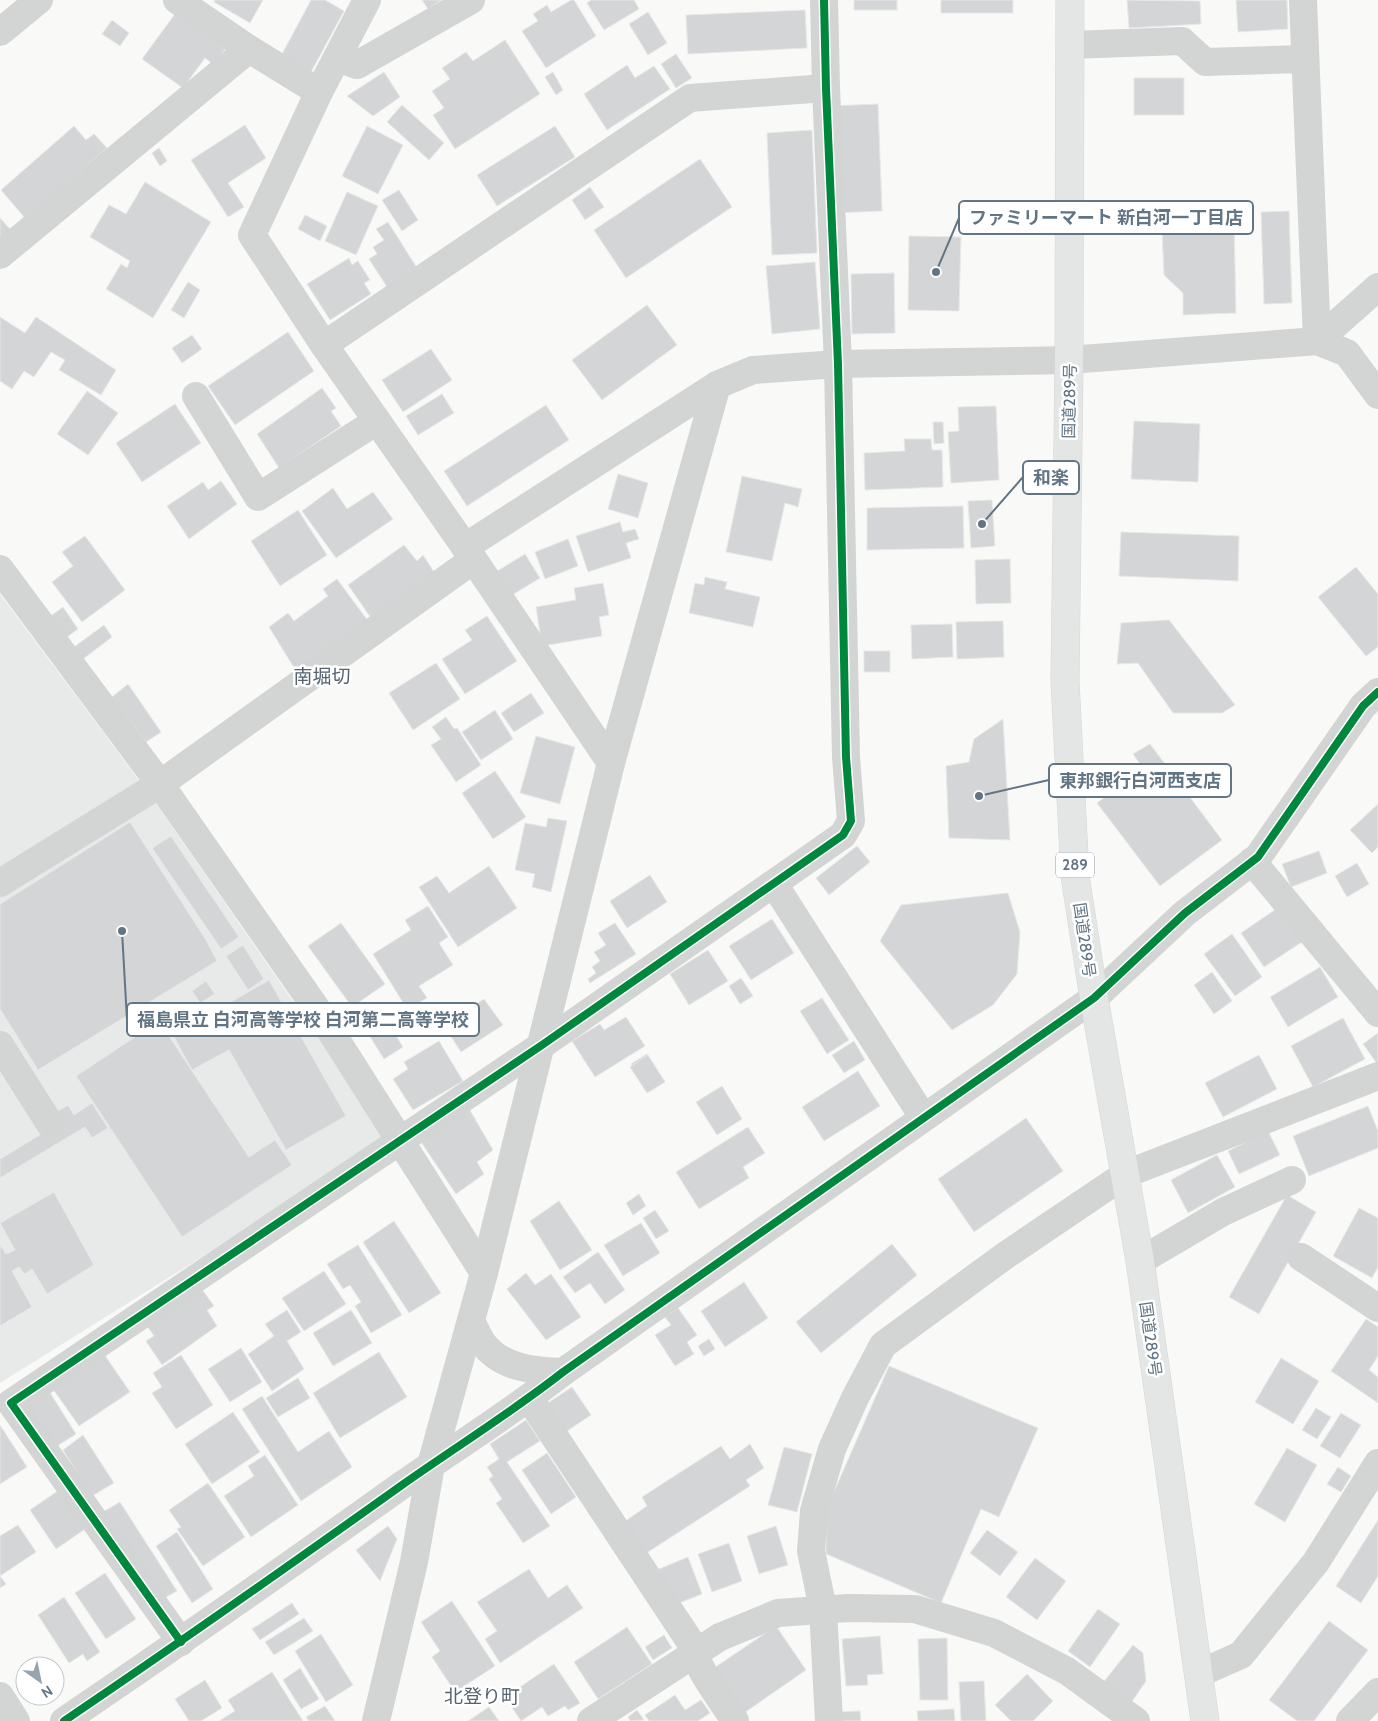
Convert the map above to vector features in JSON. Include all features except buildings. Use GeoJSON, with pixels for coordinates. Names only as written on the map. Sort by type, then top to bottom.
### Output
{"type":"FeatureCollection","features":[{"type":"Feature","properties":{"kind":"highway","name":"国道289号"},"geometry":{"type":"LineString","coordinates":[[1070,0],[1069,360],[1065,681],[1075,876],[1094,998],[1140,1261],[1205,1721]]}},
{"type":"Feature","properties":{"kind":"street"},"geometry":{"type":"LineString","coordinates":[[0,32],[39,0]]}},
{"type":"Feature","properties":{"kind":"street"},"geometry":{"type":"LineString","coordinates":[[178,0],[249,49],[320,92]]}},
{"type":"Feature","properties":{"kind":"street"},"geometry":{"type":"LineString","coordinates":[[367,0],[320,92],[252,235],[324,345],[469,553],[611,763]]}},
{"type":"Feature","properties":{"kind":"street"},"geometry":{"type":"LineString","coordinates":[[337,58],[357,65],[470,0]]}},
{"type":"Feature","properties":{"kind":"street"},"geometry":{"type":"LineString","coordinates":[[181,1642],[11,1403],[542,1045],[843,834],[851,821],[846,757],[838,364],[824,0]]}},
{"type":"Feature","properties":{"kind":"street"},"geometry":{"type":"LineString","coordinates":[[1303,0],[1317,341]]}},
{"type":"Feature","properties":{"kind":"street"},"geometry":{"type":"LineString","coordinates":[[1070,45],[1182,41],[1206,62],[1305,59]]}},
{"type":"Feature","properties":{"kind":"street"},"geometry":{"type":"LineString","coordinates":[[0,255],[249,49]]}},
{"type":"Feature","properties":{"kind":"street"},"geometry":{"type":"LineString","coordinates":[[324,345],[690,98],[826,88]]}},
{"type":"Feature","properties":{"kind":"street"},"geometry":{"type":"LineString","coordinates":[[1317,341],[1378,288]]}},
{"type":"Feature","properties":{"kind":"street"},"geometry":{"type":"LineString","coordinates":[[0,883],[160,784],[469,553],[717,385],[752,370],[838,364],[1069,360],[1317,341],[1347,353],[1378,395]]}},
{"type":"Feature","properties":{"kind":"street"},"geometry":{"type":"LineString","coordinates":[[376,1721],[414,1562],[431,1464],[484,1273],[611,763],[717,385]]}},
{"type":"Feature","properties":{"kind":"street"},"geometry":{"type":"LineString","coordinates":[[196,396],[258,497],[377,421]]}},
{"type":"Feature","properties":{"kind":"street"},"geometry":{"type":"LineString","coordinates":[[0,569],[160,784],[316,1008],[484,1273]]}},
{"type":"Feature","properties":{"kind":"street"},"geometry":{"type":"LineString","coordinates":[[64,1721],[181,1642],[431,1464],[529,1398],[923,1117],[1094,998],[1184,913],[1258,857],[1363,706],[1378,692]]}},
{"type":"Feature","properties":{"kind":"street"},"geometry":{"type":"LineString","coordinates":[[1252,861],[1378,1013]]}},
{"type":"Feature","properties":{"kind":"street"},"geometry":{"type":"LineString","coordinates":[[774,884],[923,1117]]}},
{"type":"Feature","properties":{"kind":"street"},"geometry":{"type":"LineString","coordinates":[[0,1044],[50,1124]]}},
{"type":"Feature","properties":{"kind":"street"},"geometry":{"type":"LineString","coordinates":[[829,1721],[823,1609],[811,1551],[814,1511],[832,1449],[855,1398],[883,1345],[1006,1255],[1126,1174],[1378,1076]]}},
{"type":"Feature","properties":{"kind":"street"},"geometry":{"type":"LineString","coordinates":[[1140,1261],[1222,1212],[1292,1180]]}},
{"type":"Feature","properties":{"kind":"street"},"geometry":{"type":"LineString","coordinates":[[1301,1256],[1378,1308]]}},
{"type":"Feature","properties":{"kind":"street"},"geometry":{"type":"LineString","coordinates":[[471,1321],[482,1342],[496,1357],[512,1365],[543,1372],[563,1372]]}},
{"type":"Feature","properties":{"kind":"street"},"geometry":{"type":"LineString","coordinates":[[529,1398],[689,1640],[693,1654],[735,1721]]}},
{"type":"Feature","properties":{"kind":"street"},"geometry":{"type":"LineString","coordinates":[[1198,1674],[1241,1655],[1316,1562],[1377,1466]]}},
{"type":"Feature","properties":{"kind":"street"},"geometry":{"type":"LineString","coordinates":[[591,1721],[720,1637],[778,1613],[823,1609],[916,1608],[994,1633],[1067,1671],[1136,1721]]}},
{"type":"Feature","properties":{"kind":"street"},"geometry":{"type":"LineString","coordinates":[[1350,1721],[1378,1692]]}},
{"type":"Feature","properties":{"kind":"street"},"geometry":{"type":"LineString","coordinates":[[0,1696],[16,1721]]}},
{"type":"Feature","properties":{"kind":"shaded area"},"geometry":{"type":"Polygon","coordinates":[[[0,594],[156,803],[389,1140],[0,1383],[0,594]]]}},
{"type":"Feature","properties":{"kind":"cycle path"},"geometry":{"type":"LineString","coordinates":[[181,1642],[11,1403],[542,1045],[843,835],[851,821],[846,757],[838,364],[824,0]]}},
{"type":"Feature","properties":{"kind":"cycle path"},"geometry":{"type":"LineString","coordinates":[[64,1721],[192,1634],[544,1387],[1094,998],[1185,913],[1258,857],[1363,706],[1378,692]]}},
{"type":"Feature","properties":{"kind":"place","name":"ファミリーマート 新白河一丁目店"},"geometry":{"type":"Point","coordinates":[936,272]}},
{"type":"Feature","properties":{"kind":"place","name":"和楽"},"geometry":{"type":"Point","coordinates":[982,524]}},
{"type":"Feature","properties":{"kind":"place","name":"東邦銀行白河西支店"},"geometry":{"type":"Point","coordinates":[979,796]}},
{"type":"Feature","properties":{"kind":"place","name":"福島県立 白河高等学校 白河第二高等学校"},"geometry":{"type":"Point","coordinates":[122,931]}},
{"type":"Feature","properties":{"kind":"district","name":"南堀切"},"geometry":{"type":"Point","coordinates":[322,676]}},
{"type":"Feature","properties":{"kind":"district","name":"北登り町"},"geometry":{"type":"Point","coordinates":[482,1696]}}]}
